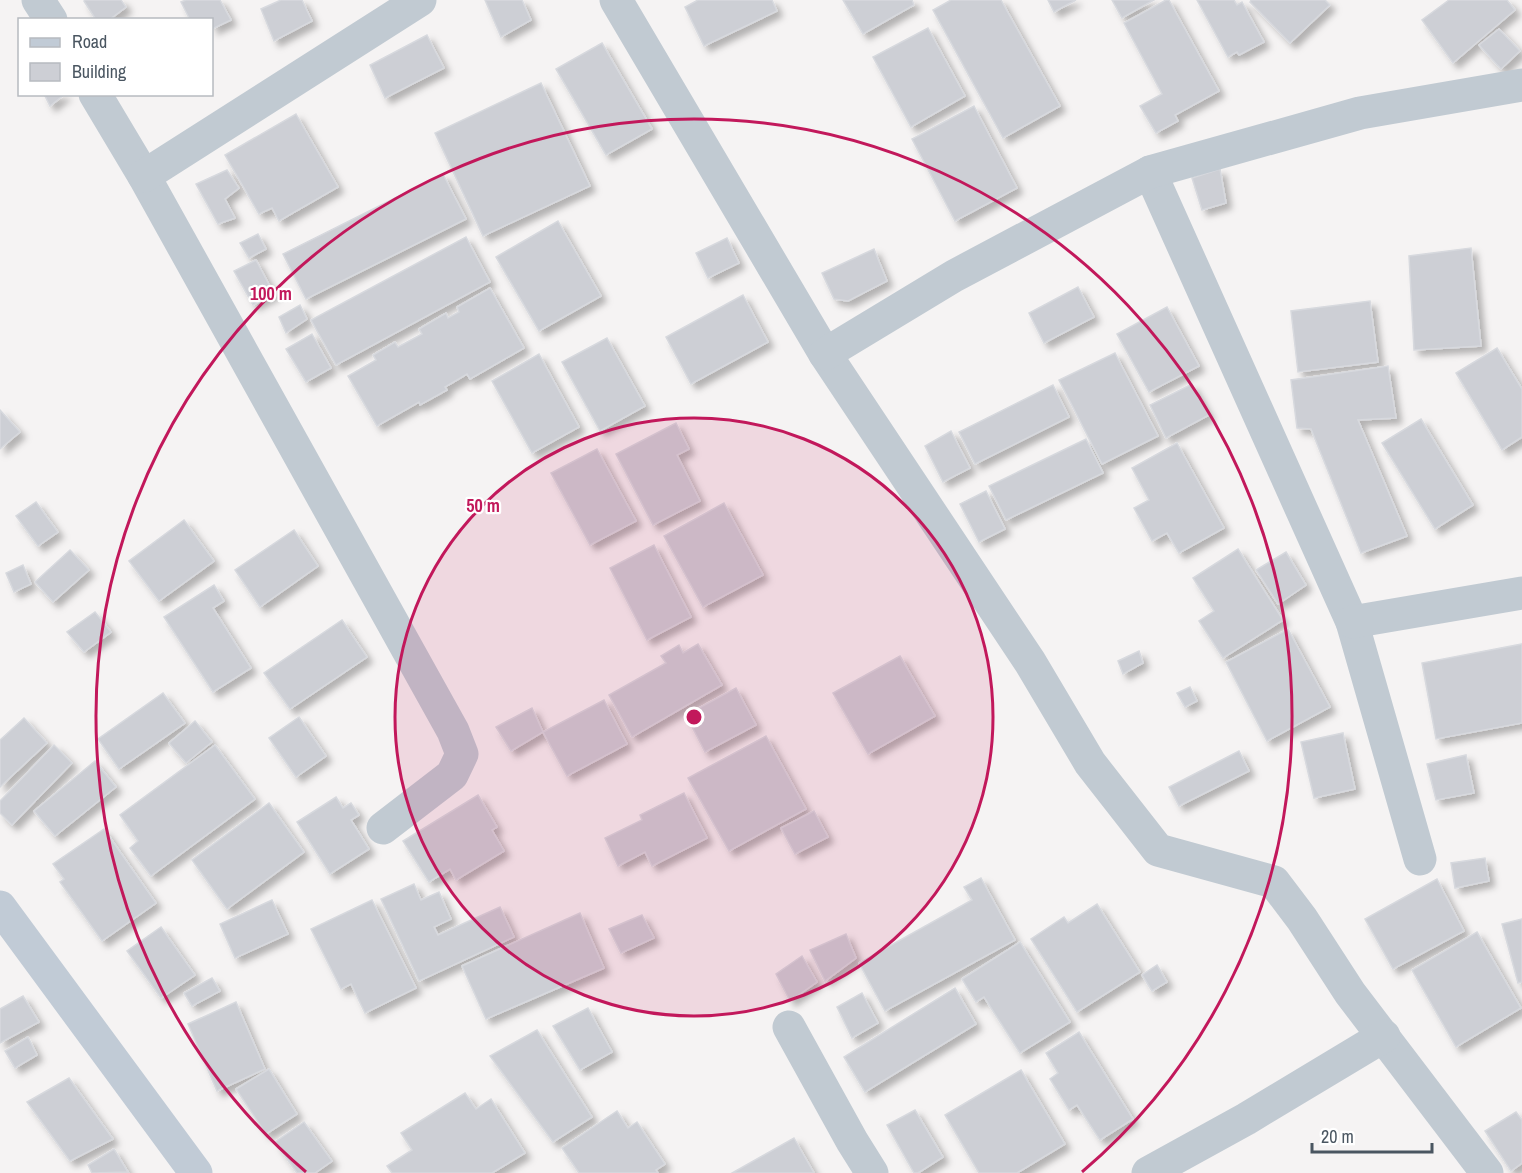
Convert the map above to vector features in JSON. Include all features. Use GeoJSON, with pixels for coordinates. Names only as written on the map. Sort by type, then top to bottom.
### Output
{"type":"FeatureCollection","features":[{"type":"Feature","properties":{"kind":"street"},"geometry":{"type":"LineString","coordinates":[[38,0],[50,18]]}},
{"type":"Feature","properties":{"kind":"street"},"geometry":{"type":"LineString","coordinates":[[144,176],[420,0]]}},
{"type":"Feature","properties":{"kind":"street"},"geometry":{"type":"LineString","coordinates":[[616,0],[825,354],[1030,662],[1090,763],[1158,850],[1274,882],[1302,919],[1350,993],[1487,1173]]}},
{"type":"Feature","properties":{"kind":"street"},"geometry":{"type":"LineString","coordinates":[[825,354],[954,276],[1150,172],[1360,113],[1522,85]]}},
{"type":"Feature","properties":{"kind":"street"},"geometry":{"type":"LineString","coordinates":[[96,96],[144,176],[453,731],[462,754],[452,775],[383,828]]}},
{"type":"Feature","properties":{"kind":"street"},"geometry":{"type":"LineString","coordinates":[[1150,172],[1352,622],[1420,859]]}},
{"type":"Feature","properties":{"kind":"street"},"geometry":{"type":"LineString","coordinates":[[1352,622],[1522,593]]}},
{"type":"Feature","properties":{"kind":"street"},"geometry":{"type":"LineString","coordinates":[[0,907],[196,1173]]}},
{"type":"Feature","properties":{"kind":"street"},"geometry":{"type":"LineString","coordinates":[[789,1027],[872,1173]]}},
{"type":"Feature","properties":{"kind":"street"},"geometry":{"type":"LineString","coordinates":[[1148,1173],[1246,1119],[1384,1036]]}},
{"type":"Feature","properties":{"kind":"building"},"geometry":{"type":"Polygon","coordinates":[[[121,0],[126,7],[112,18],[95,18],[84,1],[121,0]]]}},
{"type":"Feature","properties":{"kind":"building"},"geometry":{"type":"Polygon","coordinates":[[[220,0],[231,20],[213,29],[213,18],[189,18],[181,2],[220,0]]]}},
{"type":"Feature","properties":{"kind":"building"},"geometry":{"type":"Polygon","coordinates":[[[281,0],[302,0],[312,21],[274,41],[261,9],[281,0]]]}},
{"type":"Feature","properties":{"kind":"building"},"geometry":{"type":"Polygon","coordinates":[[[485,0],[522,0],[531,20],[501,37],[485,0]]]}},
{"type":"Feature","properties":{"kind":"building"},"geometry":{"type":"Polygon","coordinates":[[[698,0],[772,0],[777,11],[704,46],[685,7],[698,0]]]}},
{"type":"Feature","properties":{"kind":"building"},"geometry":{"type":"Polygon","coordinates":[[[843,0],[912,0],[914,5],[863,34],[843,0]]]}},
{"type":"Feature","properties":{"kind":"building"},"geometry":{"type":"Polygon","coordinates":[[[951,0],[1001,0],[1060,106],[1003,138],[933,10],[951,0]]]}},
{"type":"Feature","properties":{"kind":"building"},"geometry":{"type":"Polygon","coordinates":[[[1048,0],[1076,0],[1054,12],[1048,0]]]}},
{"type":"Feature","properties":{"kind":"building"},"geometry":{"type":"Polygon","coordinates":[[[1112,0],[1154,0],[1122,18],[1112,0]]]}},
{"type":"Feature","properties":{"kind":"building"},"geometry":{"type":"Polygon","coordinates":[[[1169,0],[1219,91],[1175,115],[1178,121],[1156,133],[1140,106],[1162,94],[1124,23],[1169,0]]]}},
{"type":"Feature","properties":{"kind":"building"},"geometry":{"type":"Polygon","coordinates":[[[1197,0],[1234,0],[1237,5],[1242,2],[1264,42],[1239,55],[1237,52],[1228,57],[1197,0]]]}},
{"type":"Feature","properties":{"kind":"building"},"geometry":{"type":"Polygon","coordinates":[[[1251,0],[1325,0],[1330,5],[1290,43],[1250,2],[1251,0]]]}},
{"type":"Feature","properties":{"kind":"building"},"geometry":{"type":"Polygon","coordinates":[[[1449,0],[1507,0],[1515,10],[1453,63],[1422,20],[1449,0]]]}},
{"type":"Feature","properties":{"kind":"building"},"geometry":{"type":"Polygon","coordinates":[[[928,28],[965,96],[911,127],[873,57],[928,28]]]}},
{"type":"Feature","properties":{"kind":"building"},"geometry":{"type":"Polygon","coordinates":[[[1499,29],[1520,51],[1501,69],[1479,45],[1499,29]]]}},
{"type":"Feature","properties":{"kind":"building"},"geometry":{"type":"Polygon","coordinates":[[[427,35],[444,68],[385,98],[370,65],[427,35]]]}},
{"type":"Feature","properties":{"kind":"building"},"geometry":{"type":"Polygon","coordinates":[[[602,43],[652,129],[606,155],[556,69],[602,43]]]}},
{"type":"Feature","properties":{"kind":"building"},"geometry":{"type":"Polygon","coordinates":[[[541,83],[590,186],[483,236],[435,133],[541,83]]]}},
{"type":"Feature","properties":{"kind":"building"},"geometry":{"type":"Polygon","coordinates":[[[45,96],[62,96],[50,106],[45,96]]]}},
{"type":"Feature","properties":{"kind":"building"},"geometry":{"type":"Polygon","coordinates":[[[974,106],[1017,188],[955,221],[912,139],[974,106]]]}},
{"type":"Feature","properties":{"kind":"building"},"geometry":{"type":"Polygon","coordinates":[[[296,114],[338,187],[279,221],[272,208],[259,214],[225,155],[296,114]]]}},
{"type":"Feature","properties":{"kind":"building"},"geometry":{"type":"Polygon","coordinates":[[[1220,169],[1226,203],[1202,210],[1192,178],[1220,169]]]}},
{"type":"Feature","properties":{"kind":"building"},"geometry":{"type":"Polygon","coordinates":[[[227,170],[239,188],[225,199],[235,218],[218,224],[196,184],[227,170]]]}},
{"type":"Feature","properties":{"kind":"building"},"geometry":{"type":"Polygon","coordinates":[[[443,174],[466,219],[306,299],[283,254],[443,174]]]}},
{"type":"Feature","properties":{"kind":"building"},"geometry":{"type":"Polygon","coordinates":[[[558,221],[601,296],[539,331],[496,257],[558,221]]]}},
{"type":"Feature","properties":{"kind":"building"},"geometry":{"type":"Polygon","coordinates":[[[258,234],[266,249],[249,258],[240,243],[258,234]]]}},
{"type":"Feature","properties":{"kind":"building"},"geometry":{"type":"Polygon","coordinates":[[[466,237],[490,282],[336,365],[311,320],[466,237]]]}},
{"type":"Feature","properties":{"kind":"building"},"geometry":{"type":"Polygon","coordinates":[[[727,238],[739,263],[708,278],[696,253],[727,238]]]}},
{"type":"Feature","properties":{"kind":"building"},"geometry":{"type":"Polygon","coordinates":[[[1471,248],[1481,346],[1414,350],[1409,256],[1471,248]]]}},
{"type":"Feature","properties":{"kind":"building"},"geometry":{"type":"Polygon","coordinates":[[[874,249],[887,281],[848,301],[834,299],[822,273],[874,249]]]}},
{"type":"Feature","properties":{"kind":"building"},"geometry":{"type":"Polygon","coordinates":[[[256,260],[274,294],[253,305],[234,271],[256,260]]]}},
{"type":"Feature","properties":{"kind":"building"},"geometry":{"type":"Polygon","coordinates":[[[1078,287],[1094,317],[1044,343],[1029,313],[1078,287]]]}},
{"type":"Feature","properties":{"kind":"building"},"geometry":{"type":"Polygon","coordinates":[[[490,288],[524,348],[470,379],[467,374],[445,387],[447,390],[420,405],[419,402],[377,426],[348,376],[376,360],[373,355],[395,342],[398,347],[422,334],[419,329],[446,313],[448,318],[459,312],[457,307],[490,288]]]}},
{"type":"Feature","properties":{"kind":"building"},"geometry":{"type":"Polygon","coordinates":[[[743,295],[768,342],[691,384],[666,337],[743,295]]]}},
{"type":"Feature","properties":{"kind":"building"},"geometry":{"type":"Polygon","coordinates":[[[1370,301],[1378,362],[1298,372],[1291,311],[1370,301]]]}},
{"type":"Feature","properties":{"kind":"building"},"geometry":{"type":"Polygon","coordinates":[[[300,305],[307,319],[286,333],[279,317],[300,305]]]}},
{"type":"Feature","properties":{"kind":"building"},"geometry":{"type":"Polygon","coordinates":[[[1167,307],[1199,366],[1149,392],[1117,334],[1167,307]]]}},
{"type":"Feature","properties":{"kind":"building"},"geometry":{"type":"Polygon","coordinates":[[[312,334],[331,368],[306,382],[286,349],[312,334]]]}},
{"type":"Feature","properties":{"kind":"building"},"geometry":{"type":"Polygon","coordinates":[[[607,338],[645,406],[600,431],[562,362],[607,338]]]}},
{"type":"Feature","properties":{"kind":"building"},"geometry":{"type":"Polygon","coordinates":[[[1497,348],[1522,389],[1522,437],[1502,450],[1456,373],[1497,348]]]}},
{"type":"Feature","properties":{"kind":"building"},"geometry":{"type":"Polygon","coordinates":[[[1115,353],[1158,436],[1102,464],[1059,380],[1115,353]]]}},
{"type":"Feature","properties":{"kind":"building"},"geometry":{"type":"Polygon","coordinates":[[[539,354],[579,427],[532,453],[492,381],[539,354]]]}},
{"type":"Feature","properties":{"kind":"building"},"geometry":{"type":"Polygon","coordinates":[[[1388,366],[1396,418],[1358,420],[1407,536],[1361,553],[1311,429],[1297,428],[1291,380],[1388,366]]]}},
{"type":"Feature","properties":{"kind":"building"},"geometry":{"type":"Polygon","coordinates":[[[1192,384],[1209,415],[1166,438],[1150,405],[1192,384]]]}},
{"type":"Feature","properties":{"kind":"building"},"geometry":{"type":"Polygon","coordinates":[[[1053,385],[1069,417],[975,464],[959,432],[1053,385]]]}},
{"type":"Feature","properties":{"kind":"building"},"geometry":{"type":"Polygon","coordinates":[[[0,410],[20,432],[0,449],[0,410]]]}},
{"type":"Feature","properties":{"kind":"building"},"geometry":{"type":"Polygon","coordinates":[[[1421,419],[1473,505],[1435,529],[1382,443],[1421,419]]]}},
{"type":"Feature","properties":{"kind":"building"},"geometry":{"type":"Polygon","coordinates":[[[676,423],[689,449],[677,455],[700,501],[653,525],[616,454],[676,423]]]}},
{"type":"Feature","properties":{"kind":"building"},"geometry":{"type":"Polygon","coordinates":[[[951,431],[970,468],[943,482],[925,446],[951,431]]]}},
{"type":"Feature","properties":{"kind":"building"},"geometry":{"type":"Polygon","coordinates":[[[1086,439],[1103,473],[1006,520],[989,486],[1086,439]]]}},
{"type":"Feature","properties":{"kind":"building"},"geometry":{"type":"Polygon","coordinates":[[[1177,443],[1224,528],[1179,553],[1167,533],[1152,541],[1134,508],[1149,500],[1132,468],[1177,443]]]}},
{"type":"Feature","properties":{"kind":"building"},"geometry":{"type":"Polygon","coordinates":[[[597,449],[636,521],[590,545],[551,473],[597,449]]]}},
{"type":"Feature","properties":{"kind":"building"},"geometry":{"type":"Polygon","coordinates":[[[986,491],[1005,529],[979,542],[960,504],[986,491]]]}},
{"type":"Feature","properties":{"kind":"building"},"geometry":{"type":"Polygon","coordinates":[[[36,502],[58,532],[38,546],[16,516],[36,502]]]}},
{"type":"Feature","properties":{"kind":"building"},"geometry":{"type":"Polygon","coordinates":[[[724,503],[763,575],[703,607],[664,536],[724,503]]]}},
{"type":"Feature","properties":{"kind":"building"},"geometry":{"type":"Polygon","coordinates":[[[184,520],[214,561],[159,601],[129,561],[184,520]]]}},
{"type":"Feature","properties":{"kind":"building"},"geometry":{"type":"Polygon","coordinates":[[[294,530],[318,566],[260,607],[235,570],[294,530]]]}},
{"type":"Feature","properties":{"kind":"building"},"geometry":{"type":"Polygon","coordinates":[[[654,545],[691,617],[647,640],[610,568],[654,545]]]}},
{"type":"Feature","properties":{"kind":"building"},"geometry":{"type":"Polygon","coordinates":[[[1238,549],[1283,620],[1223,658],[1199,621],[1214,611],[1193,578],[1238,549]]]}},
{"type":"Feature","properties":{"kind":"building"},"geometry":{"type":"Polygon","coordinates":[[[70,550],[89,570],[53,602],[35,582],[70,550]]]}},
{"type":"Feature","properties":{"kind":"building"},"geometry":{"type":"Polygon","coordinates":[[[1286,552],[1306,585],[1278,604],[1256,570],[1286,552]]]}},
{"type":"Feature","properties":{"kind":"building"},"geometry":{"type":"Polygon","coordinates":[[[23,565],[31,584],[14,592],[6,573],[23,565]]]}},
{"type":"Feature","properties":{"kind":"building"},"geometry":{"type":"Polygon","coordinates":[[[214,585],[224,601],[213,608],[251,668],[213,692],[164,617],[214,585]]]}},
{"type":"Feature","properties":{"kind":"building"},"geometry":{"type":"Polygon","coordinates":[[[95,612],[111,632],[84,652],[67,632],[95,612]]]}},
{"type":"Feature","properties":{"kind":"building"},"geometry":{"type":"Polygon","coordinates":[[[342,620],[367,657],[290,709],[264,673],[342,620]]]}},
{"type":"Feature","properties":{"kind":"building"},"geometry":{"type":"Polygon","coordinates":[[[1288,629],[1330,707],[1267,741],[1226,662],[1288,629]]]}},
{"type":"Feature","properties":{"kind":"building"},"geometry":{"type":"Polygon","coordinates":[[[698,644],[722,685],[632,737],[609,695],[666,663],[661,656],[679,645],[683,653],[698,644]]]}},
{"type":"Feature","properties":{"kind":"building"},"geometry":{"type":"Polygon","coordinates":[[[1522,644],[1522,723],[1436,739],[1422,663],[1522,644]]]}},
{"type":"Feature","properties":{"kind":"building"},"geometry":{"type":"Polygon","coordinates":[[[1139,651],[1143,663],[1123,674],[1118,661],[1139,651]]]}},
{"type":"Feature","properties":{"kind":"building"},"geometry":{"type":"Polygon","coordinates":[[[900,656],[935,716],[868,754],[833,693],[900,656]]]}},
{"type":"Feature","properties":{"kind":"building"},"geometry":{"type":"Polygon","coordinates":[[[1190,687],[1197,701],[1185,707],[1177,693],[1190,687]]]}},
{"type":"Feature","properties":{"kind":"building"},"geometry":{"type":"Polygon","coordinates":[[[736,688],[756,725],[705,752],[686,715],[736,688]]]}},
{"type":"Feature","properties":{"kind":"building"},"geometry":{"type":"Polygon","coordinates":[[[163,693],[185,723],[119,769],[98,739],[163,693]]]}},
{"type":"Feature","properties":{"kind":"building"},"geometry":{"type":"Polygon","coordinates":[[[604,700],[627,744],[567,776],[543,732],[604,700]]]}},
{"type":"Feature","properties":{"kind":"building"},"geometry":{"type":"Polygon","coordinates":[[[532,708],[543,732],[511,751],[496,727],[532,708]]]}},
{"type":"Feature","properties":{"kind":"building"},"geometry":{"type":"Polygon","coordinates":[[[299,717],[326,756],[296,777],[269,738],[299,717]]]}},
{"type":"Feature","properties":{"kind":"building"},"geometry":{"type":"Polygon","coordinates":[[[24,718],[47,743],[0,787],[0,740],[24,718]]]}},
{"type":"Feature","properties":{"kind":"building"},"geometry":{"type":"Polygon","coordinates":[[[195,721],[212,742],[186,763],[169,743],[195,721]]]}},
{"type":"Feature","properties":{"kind":"building"},"geometry":{"type":"Polygon","coordinates":[[[1343,733],[1355,789],[1314,798],[1301,742],[1343,733]]]}},
{"type":"Feature","properties":{"kind":"building"},"geometry":{"type":"Polygon","coordinates":[[[766,736],[806,809],[729,851],[688,778],[766,736]]]}},
{"type":"Feature","properties":{"kind":"building"},"geometry":{"type":"Polygon","coordinates":[[[54,745],[72,763],[12,825],[0,813],[0,801],[54,745]]]}},
{"type":"Feature","properties":{"kind":"building"},"geometry":{"type":"Polygon","coordinates":[[[215,745],[255,799],[151,876],[130,848],[138,841],[120,815],[215,745]]]}},
{"type":"Feature","properties":{"kind":"building"},"geometry":{"type":"Polygon","coordinates":[[[1239,751],[1249,771],[1179,806],[1169,787],[1239,751]]]}},
{"type":"Feature","properties":{"kind":"building"},"geometry":{"type":"Polygon","coordinates":[[[1466,755],[1474,793],[1436,800],[1427,764],[1466,755]]]}},
{"type":"Feature","properties":{"kind":"building"},"geometry":{"type":"Polygon","coordinates":[[[95,761],[116,787],[55,836],[34,811],[95,761]]]}},
{"type":"Feature","properties":{"kind":"building"},"geometry":{"type":"Polygon","coordinates":[[[684,793],[707,838],[652,866],[645,852],[618,866],[605,838],[642,820],[640,815],[684,793]]]}},
{"type":"Feature","properties":{"kind":"building"},"geometry":{"type":"Polygon","coordinates":[[[478,795],[497,827],[492,830],[504,851],[456,880],[450,869],[429,882],[403,841],[478,795]]]}},
{"type":"Feature","properties":{"kind":"building"},"geometry":{"type":"Polygon","coordinates":[[[336,797],[343,808],[351,803],[359,815],[351,820],[369,849],[330,874],[297,822],[336,797]]]}},
{"type":"Feature","properties":{"kind":"building"},"geometry":{"type":"Polygon","coordinates":[[[269,803],[304,852],[227,909],[192,860],[269,803]]]}},
{"type":"Feature","properties":{"kind":"building"},"geometry":{"type":"Polygon","coordinates":[[[814,811],[828,837],[795,854],[781,828],[814,811]]]}},
{"type":"Feature","properties":{"kind":"building"},"geometry":{"type":"Polygon","coordinates":[[[104,829],[156,903],[102,941],[60,882],[64,879],[53,864],[104,829]]]}},
{"type":"Feature","properties":{"kind":"building"},"geometry":{"type":"Polygon","coordinates":[[[1485,858],[1489,881],[1455,888],[1451,863],[1485,858]]]}},
{"type":"Feature","properties":{"kind":"building"},"geometry":{"type":"Polygon","coordinates":[[[981,878],[1015,940],[885,1011],[859,963],[972,900],[964,887],[981,878]]]}},
{"type":"Feature","properties":{"kind":"building"},"geometry":{"type":"Polygon","coordinates":[[[1437,879],[1464,931],[1393,969],[1365,919],[1437,879]]]}},
{"type":"Feature","properties":{"kind":"building"},"geometry":{"type":"Polygon","coordinates":[[[414,884],[421,900],[439,892],[451,919],[434,927],[438,935],[500,907],[514,937],[419,981],[381,899],[414,884]]]}},
{"type":"Feature","properties":{"kind":"building"},"geometry":{"type":"Polygon","coordinates":[[[272,900],[288,934],[235,958],[220,924],[272,900]]]}},
{"type":"Feature","properties":{"kind":"building"},"geometry":{"type":"Polygon","coordinates":[[[372,900],[416,988],[365,1013],[351,984],[341,989],[311,929],[372,900]]]}},
{"type":"Feature","properties":{"kind":"building"},"geometry":{"type":"Polygon","coordinates":[[[1097,904],[1140,972],[1077,1012],[1031,939],[1064,917],[1068,923],[1097,904]]]}},
{"type":"Feature","properties":{"kind":"building"},"geometry":{"type":"Polygon","coordinates":[[[580,913],[604,968],[486,1019],[462,966],[580,913]]]}},
{"type":"Feature","properties":{"kind":"building"},"geometry":{"type":"Polygon","coordinates":[[[642,915],[654,938],[621,953],[609,929],[642,915]]]}},
{"type":"Feature","properties":{"kind":"building"},"geometry":{"type":"Polygon","coordinates":[[[1522,919],[1522,982],[1518,983],[1502,924],[1522,919]]]}},
{"type":"Feature","properties":{"kind":"building"},"geometry":{"type":"Polygon","coordinates":[[[161,927],[195,975],[161,998],[127,951],[161,927]]]}},
{"type":"Feature","properties":{"kind":"building"},"geometry":{"type":"Polygon","coordinates":[[[1477,932],[1521,1008],[1456,1047],[1412,970],[1477,932]]]}},
{"type":"Feature","properties":{"kind":"building"},"geometry":{"type":"Polygon","coordinates":[[[846,934],[856,958],[825,981],[810,950],[846,934]]]}},
{"type":"Feature","properties":{"kind":"building"},"geometry":{"type":"Polygon","coordinates":[[[1020,942],[1070,1022],[1020,1053],[984,997],[976,1002],[962,979],[1020,942]]]}},
{"type":"Feature","properties":{"kind":"building"},"geometry":{"type":"Polygon","coordinates":[[[802,956],[817,982],[790,1001],[776,974],[802,956]]]}},
{"type":"Feature","properties":{"kind":"building"},"geometry":{"type":"Polygon","coordinates":[[[1157,965],[1167,982],[1152,991],[1142,975],[1157,965]]]}},
{"type":"Feature","properties":{"kind":"building"},"geometry":{"type":"Polygon","coordinates":[[[212,978],[220,991],[192,1006],[184,993],[212,978]]]}},
{"type":"Feature","properties":{"kind":"building"},"geometry":{"type":"Polygon","coordinates":[[[955,988],[976,1024],[865,1092],[844,1057],[955,988]]]}},
{"type":"Feature","properties":{"kind":"building"},"geometry":{"type":"Polygon","coordinates":[[[862,993],[878,1023],[852,1038],[837,1007],[862,993]]]}},
{"type":"Feature","properties":{"kind":"building"},"geometry":{"type":"Polygon","coordinates":[[[23,996],[39,1022],[0,1043],[0,1009],[23,996]]]}},
{"type":"Feature","properties":{"kind":"building"},"geometry":{"type":"Polygon","coordinates":[[[236,1002],[265,1069],[217,1091],[188,1024],[236,1002]]]}},
{"type":"Feature","properties":{"kind":"building"},"geometry":{"type":"Polygon","coordinates":[[[588,1008],[612,1052],[580,1070],[553,1026],[588,1008]]]}},
{"type":"Feature","properties":{"kind":"building"},"geometry":{"type":"Polygon","coordinates":[[[537,1030],[592,1117],[553,1142],[490,1056],[537,1030]]]}},
{"type":"Feature","properties":{"kind":"building"},"geometry":{"type":"Polygon","coordinates":[[[1079,1032],[1133,1119],[1100,1140],[1077,1105],[1069,1110],[1050,1079],[1058,1073],[1046,1053],[1079,1032]]]}},
{"type":"Feature","properties":{"kind":"building"},"geometry":{"type":"Polygon","coordinates":[[[28,1037],[37,1055],[15,1068],[5,1051],[28,1037]]]}},
{"type":"Feature","properties":{"kind":"building"},"geometry":{"type":"Polygon","coordinates":[[[269,1069],[297,1114],[266,1134],[236,1089],[269,1069]]]}},
{"type":"Feature","properties":{"kind":"building"},"geometry":{"type":"Polygon","coordinates":[[[1021,1070],[1065,1144],[1017,1173],[979,1173],[945,1115],[1021,1070]]]}},
{"type":"Feature","properties":{"kind":"building"},"geometry":{"type":"Polygon","coordinates":[[[69,1078],[113,1139],[70,1161],[27,1102],[69,1078]]]}},
{"type":"Feature","properties":{"kind":"building"},"geometry":{"type":"Polygon","coordinates":[[[465,1093],[476,1109],[491,1099],[525,1153],[492,1173],[392,1173],[387,1166],[412,1150],[401,1133],[465,1093]]]}},
{"type":"Feature","properties":{"kind":"building"},"geometry":{"type":"Polygon","coordinates":[[[915,1110],[943,1157],[918,1173],[914,1173],[887,1125],[915,1110]]]}},
{"type":"Feature","properties":{"kind":"building"},"geometry":{"type":"Polygon","coordinates":[[[617,1111],[628,1128],[637,1122],[665,1164],[656,1170],[658,1173],[579,1173],[562,1148],[617,1111]]]}},
{"type":"Feature","properties":{"kind":"building"},"geometry":{"type":"Polygon","coordinates":[[[1516,1112],[1522,1120],[1522,1163],[1511,1171],[1485,1131],[1516,1112]]]}},
{"type":"Feature","properties":{"kind":"building"},"geometry":{"type":"Polygon","coordinates":[[[304,1122],[332,1161],[315,1173],[297,1173],[275,1142],[304,1122]]]}},
{"type":"Feature","properties":{"kind":"building"},"geometry":{"type":"Polygon","coordinates":[[[794,1138],[814,1173],[732,1173],[794,1138]]]}},
{"type":"Feature","properties":{"kind":"building"},"geometry":{"type":"Polygon","coordinates":[[[114,1149],[128,1172],[92,1173],[88,1165],[114,1149]]]}}]}
